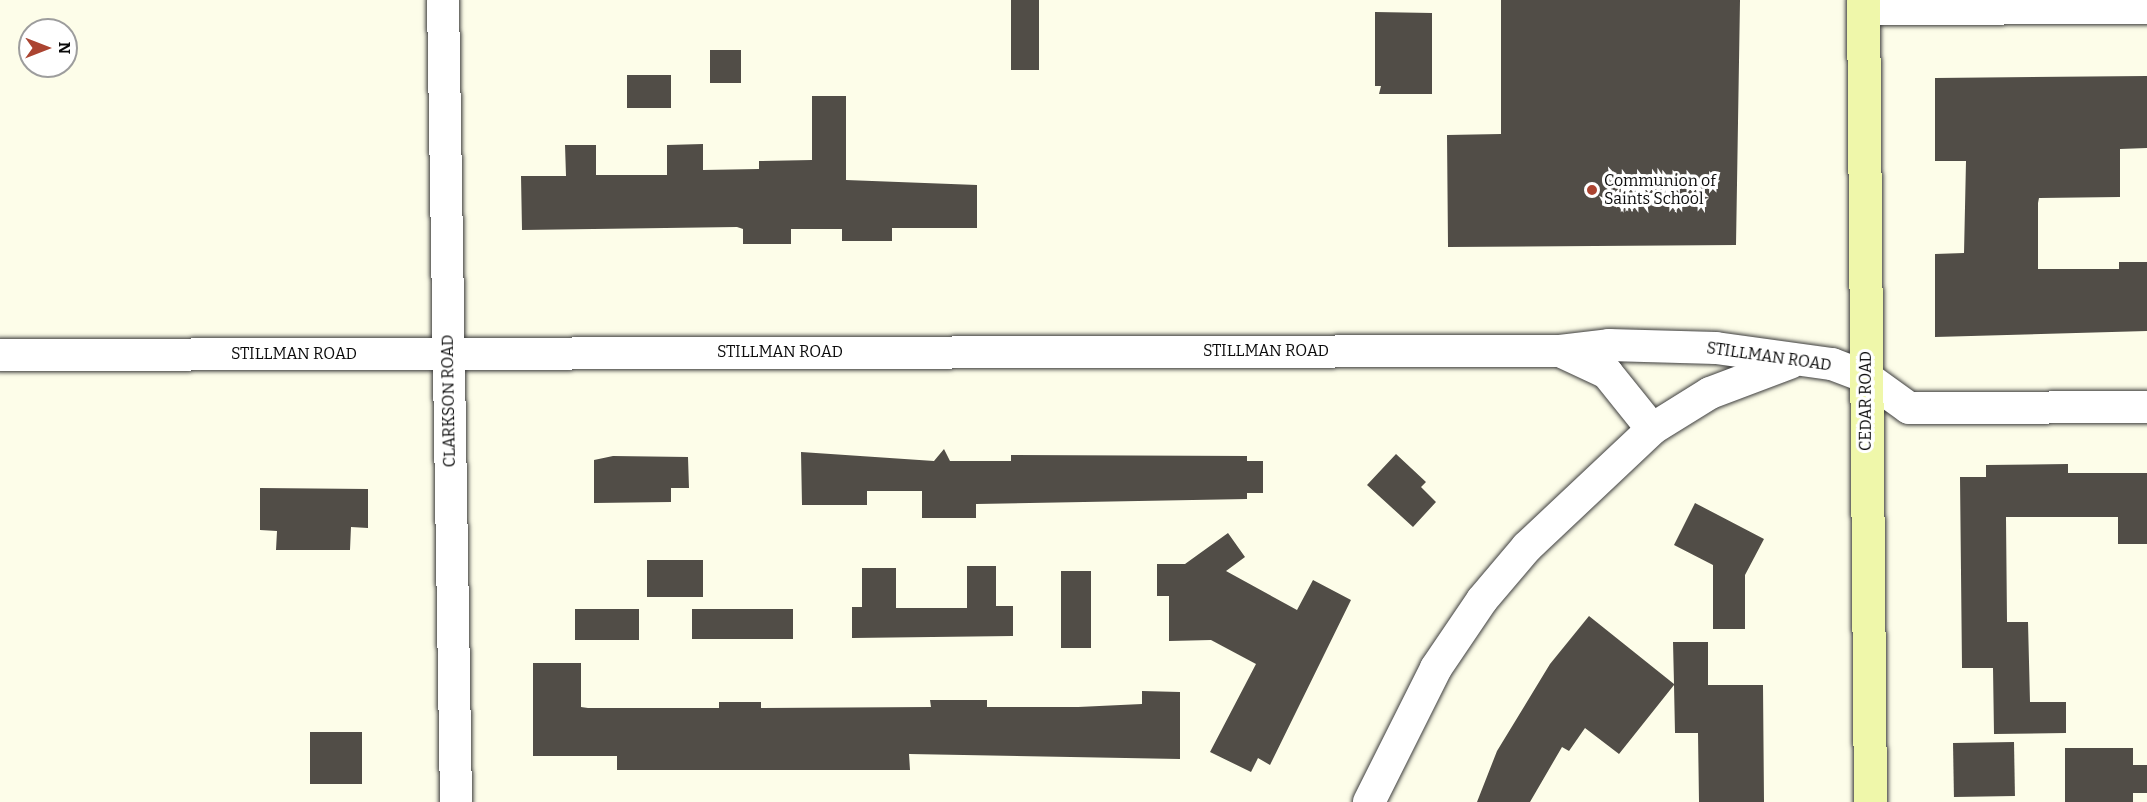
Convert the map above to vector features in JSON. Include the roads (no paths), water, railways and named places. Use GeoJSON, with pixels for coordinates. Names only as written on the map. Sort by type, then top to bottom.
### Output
{"type":"FeatureCollection","features":[{"type":"Feature","properties":{"kind":"main road","name":"CEDAR ROAD"},"geometry":{"type":"LineString","coordinates":[[1863,4],[1870,802]]}},
{"type":"Feature","properties":{"kind":"street","name":"CLARKSON ROAD"},"geometry":{"type":"LineString","coordinates":[[442,0],[456,802]]}},
{"type":"Feature","properties":{"kind":"street"},"geometry":{"type":"LineString","coordinates":[[1863,4],[2147,8]]}},
{"type":"Feature","properties":{"kind":"street","name":"STILLMAN ROAD"},"geometry":{"type":"LineString","coordinates":[[0,355],[447,352],[1560,351],[1601,345],[1704,348],[1799,360],[1866,377],[1909,408],[2147,407]]}},
{"type":"Feature","properties":{"kind":"street","name":"STILLMAN ROAD"},"geometry":{"type":"LineString","coordinates":[[1560,351],[1607,374],[1652,429]]}},
{"type":"Feature","properties":{"kind":"street"},"geometry":{"type":"LineString","coordinates":[[1369,802],[1416,704],[1482,600],[1527,547],[1652,429],[1751,374],[1799,360]]}},
{"type":"Feature","properties":{"kind":"place","name":"Communion of Saints School"},"geometry":{"type":"Point","coordinates":[1592,190]}}]}
